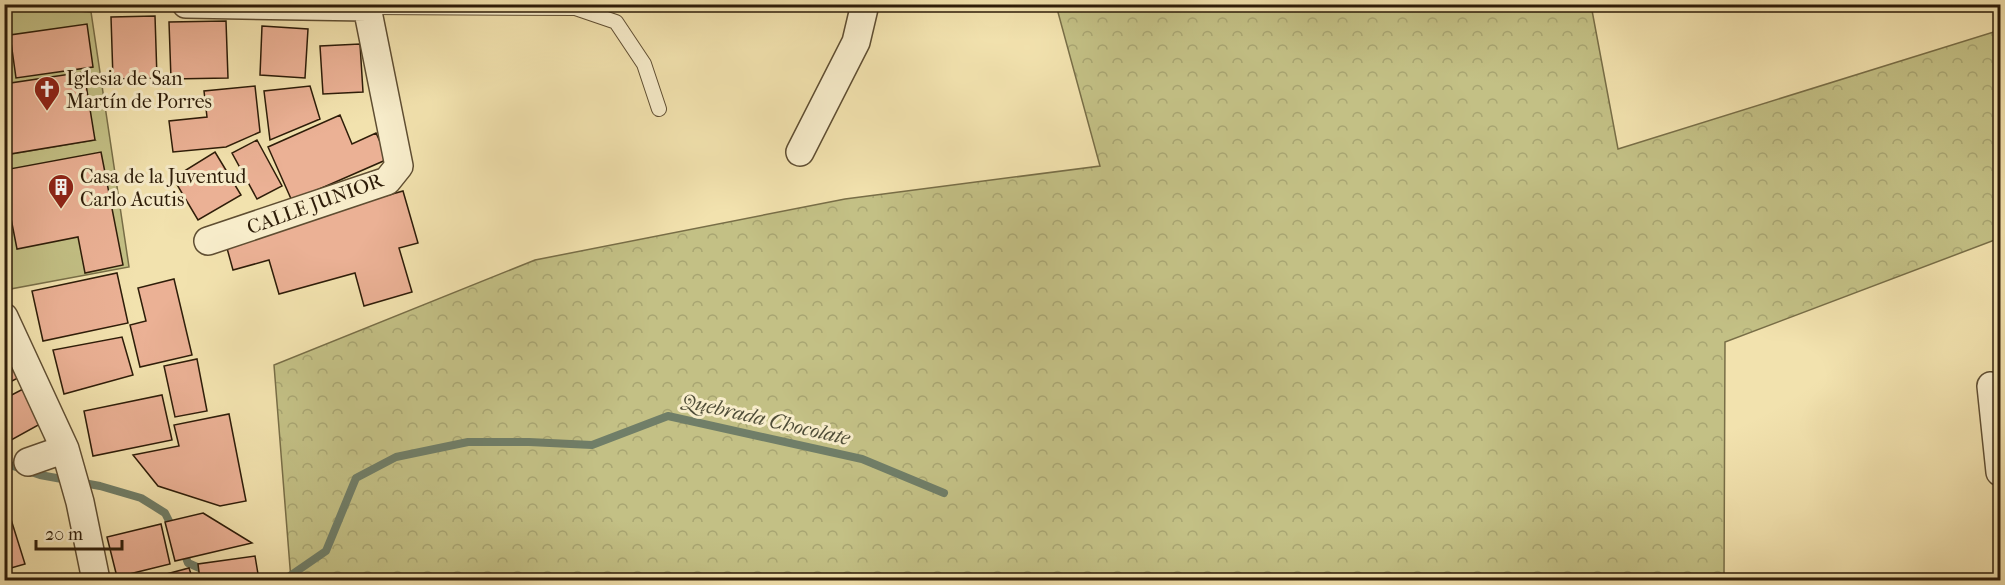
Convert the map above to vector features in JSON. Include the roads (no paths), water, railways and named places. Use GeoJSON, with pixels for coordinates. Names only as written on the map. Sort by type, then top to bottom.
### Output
{"type":"FeatureCollection","features":[{"type":"Feature","properties":{"kind":"street"},"geometry":{"type":"LineString","coordinates":[[186,4],[367,6]]}},
{"type":"Feature","properties":{"kind":"street"},"geometry":{"type":"LineString","coordinates":[[800,152],[856,42],[865,4]]}},
{"type":"Feature","properties":{"kind":"street","name":"CALLE JUNIOR"},"geometry":{"type":"LineString","coordinates":[[208,241],[387,181],[399,166],[367,6]]}},
{"type":"Feature","properties":{"kind":"street"},"geometry":{"type":"LineString","coordinates":[[4,317],[65,449],[80,502],[96,580]]}},
{"type":"Feature","properties":{"kind":"street"},"geometry":{"type":"LineString","coordinates":[[1991,386],[2001,472]]}},
{"type":"Feature","properties":{"kind":"street"},"geometry":{"type":"LineString","coordinates":[[28,462],[65,449]]}},
{"type":"Feature","properties":{"kind":"lane"},"geometry":{"type":"LineString","coordinates":[[367,6],[575,8],[616,22],[644,64],[659,109]]}},
{"type":"Feature","properties":{"kind":"waterway","name":"Quebrada Chocolate"},"geometry":{"type":"LineString","coordinates":[[284,580],[326,551],[356,478],[396,457],[468,442],[592,445],[668,416],[862,459],[944,493]]}},
{"type":"Feature","properties":{"kind":"waterway","name":"Quebrada Chocolate"},"geometry":{"type":"LineString","coordinates":[[4,463],[40,475],[100,486],[141,498],[165,513],[174,531]]}},
{"type":"Feature","properties":{"kind":"waterway","name":"Quebrada Chocolate"},"geometry":{"type":"LineString","coordinates":[[183,550],[188,563],[227,580]]}},
{"type":"Feature","properties":{"kind":"place","name":"Iglesia de San Martín de Porres"},"geometry":{"type":"Point","coordinates":[47,112]}},
{"type":"Feature","properties":{"kind":"place","name":"Casa de la Juventud Carlo Acutis"},"geometry":{"type":"Point","coordinates":[61,210]}}]}
